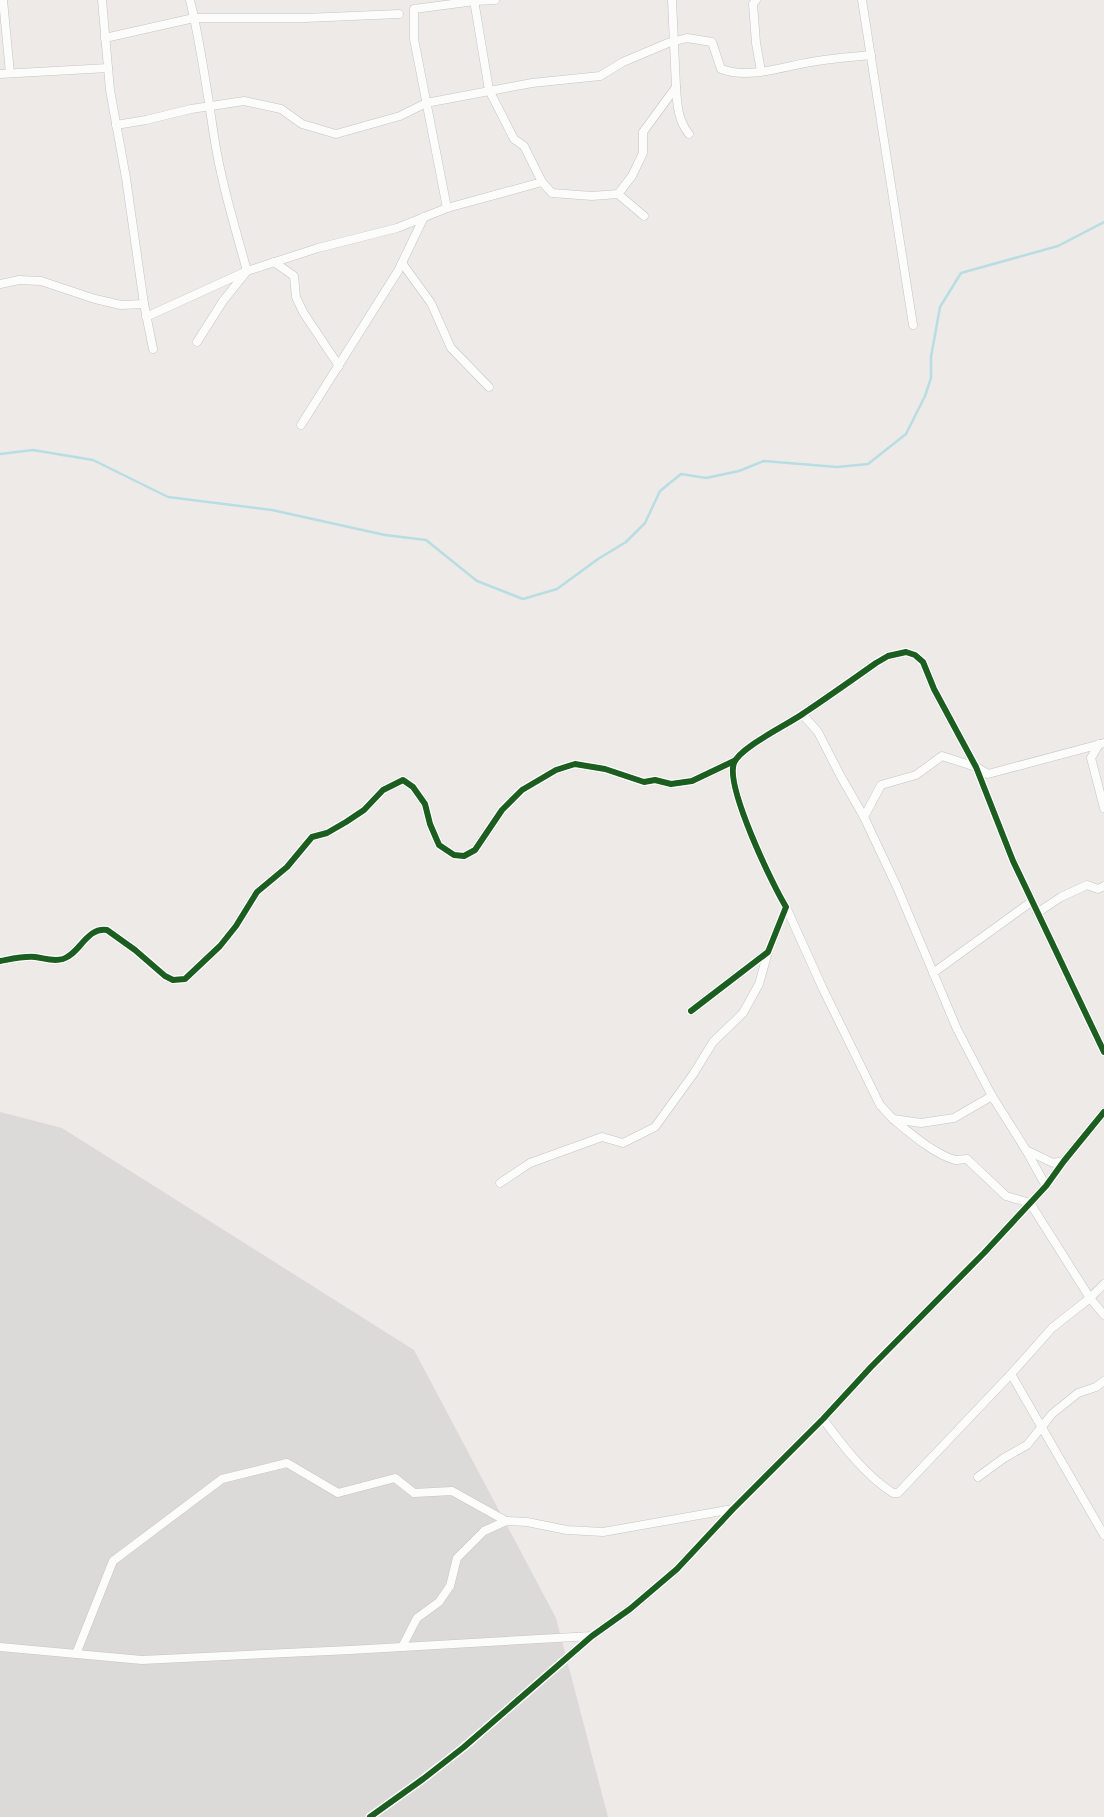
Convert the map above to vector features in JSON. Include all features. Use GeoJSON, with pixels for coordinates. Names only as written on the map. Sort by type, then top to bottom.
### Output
{"type":"FeatureCollection","features":[{"type":"Feature","properties":{"kind":"street"},"geometry":{"type":"LineString","coordinates":[[3,0],[10,73]]}},
{"type":"Feature","properties":{"kind":"street"},"geometry":{"type":"LineString","coordinates":[[102,0],[108,68],[116,124],[126,178],[144,304],[153,349]]}},
{"type":"Feature","properties":{"kind":"street"},"geometry":{"type":"LineString","coordinates":[[190,0],[227,201],[247,271]]}},
{"type":"Feature","properties":{"kind":"street"},"geometry":{"type":"LineString","coordinates":[[474,0],[489,90],[514,139],[524,146],[542,182],[552,193],[592,196],[618,194],[644,216]]}},
{"type":"Feature","properties":{"kind":"street"},"geometry":{"type":"LineString","coordinates":[[447,208],[414,39],[414,9],[431,3],[495,0]]}},
{"type":"Feature","properties":{"kind":"street"},"geometry":{"type":"LineString","coordinates":[[672,0],[677,105],[681,119],[689,134]]}},
{"type":"Feature","properties":{"kind":"street"},"geometry":{"type":"LineString","coordinates":[[756,0],[753,4],[756,43],[761,71]]}},
{"type":"Feature","properties":{"kind":"street"},"geometry":{"type":"LineString","coordinates":[[862,0],[913,325]]}},
{"type":"Feature","properties":{"kind":"street"},"geometry":{"type":"LineString","coordinates":[[105,38],[194,18],[305,18],[399,14]]}},
{"type":"Feature","properties":{"kind":"street"},"geometry":{"type":"LineString","coordinates":[[116,124],[244,101],[281,109],[302,124],[336,134],[400,116],[426,103],[489,90],[560,79],[600,76],[623,62],[674,41],[687,38],[712,42],[722,69],[733,74],[871,54]]}},
{"type":"Feature","properties":{"kind":"street"},"geometry":{"type":"LineString","coordinates":[[0,74],[108,68]]}},
{"type":"Feature","properties":{"kind":"street"},"geometry":{"type":"LineString","coordinates":[[618,194],[632,176],[643,153],[642,132],[676,87]]}},
{"type":"Feature","properties":{"kind":"street"},"geometry":{"type":"LineString","coordinates":[[146,316],[247,271],[318,248],[397,228],[447,208],[542,182]]}},
{"type":"Feature","properties":{"kind":"street"},"geometry":{"type":"LineString","coordinates":[[301,425],[402,263],[424,217]]}},
{"type":"Feature","properties":{"kind":"street"},"geometry":{"type":"LineString","coordinates":[[274,262],[294,276],[296,297],[302,312],[338,366]]}},
{"type":"Feature","properties":{"kind":"street"},"geometry":{"type":"LineString","coordinates":[[402,263],[432,302],[451,348],[489,386]]}},
{"type":"Feature","properties":{"kind":"street"},"geometry":{"type":"LineString","coordinates":[[198,342],[223,301],[247,271]]}},
{"type":"Feature","properties":{"kind":"street"},"geometry":{"type":"LineString","coordinates":[[0,284],[19,280],[41,281],[95,300],[120,305],[144,304]]}},
{"type":"Feature","properties":{"kind":"street"},"geometry":{"type":"LineString","coordinates":[[0,962],[27,957],[62,960],[74,952],[93,932],[102,929],[107,930],[135,950],[165,976],[173,980],[185,979],[220,946],[236,926],[257,892],[287,867],[312,837],[327,833],[346,822],[364,810],[383,790],[403,780],[413,787],[425,804],[439,845],[454,855],[464,856],[475,850],[502,810],[522,790],[562,768],[575,764],[605,769],[644,782],[654,780],[671,784],[692,781],[734,761],[750,747],[802,715],[876,663],[901,652],[911,652],[923,662],[934,688],[976,766],[1031,902],[1104,1052]]}},
{"type":"Feature","properties":{"kind":"street"},"geometry":{"type":"LineString","coordinates":[[802,715],[818,732],[864,817],[957,1029],[992,1096],[1046,1186]]}},
{"type":"Feature","properties":{"kind":"street"},"geometry":{"type":"LineString","coordinates":[[864,817],[880,786],[916,775],[942,756],[976,766],[988,774],[1101,743]]}},
{"type":"Feature","properties":{"kind":"street"},"geometry":{"type":"LineString","coordinates":[[1101,743],[1091,758],[1104,808]]}},
{"type":"Feature","properties":{"kind":"street"},"geometry":{"type":"LineString","coordinates":[[734,761],[732,781],[764,866],[786,907],[823,989],[880,1105],[893,1119],[914,1136],[939,1152],[957,1160],[967,1159],[1006,1196],[1030,1203],[1090,1298],[1104,1315]]}},
{"type":"Feature","properties":{"kind":"street"},"geometry":{"type":"LineString","coordinates":[[1037,913],[1061,897],[1087,885],[1098,888],[1104,886]]}},
{"type":"Feature","properties":{"kind":"street"},"geometry":{"type":"LineString","coordinates":[[933,973],[1031,902]]}},
{"type":"Feature","properties":{"kind":"street"},"geometry":{"type":"LineString","coordinates":[[500,1182],[530,1163],[602,1138],[623,1143],[655,1127],[714,1042],[743,1013],[759,984],[768,952],[786,907]]}},
{"type":"Feature","properties":{"kind":"street"},"geometry":{"type":"LineString","coordinates":[[691,1011],[768,952]]}},
{"type":"Feature","properties":{"kind":"street"},"geometry":{"type":"LineString","coordinates":[[893,1119],[921,1123],[954,1118],[992,1096]]}},
{"type":"Feature","properties":{"kind":"street"},"geometry":{"type":"LineString","coordinates":[[370,1817],[464,1747],[592,1636],[630,1609],[677,1569],[733,1509],[823,1420],[871,1367],[984,1254],[1046,1186],[1104,1112]]}},
{"type":"Feature","properties":{"kind":"street"},"geometry":{"type":"LineString","coordinates":[[1026,1150],[1053,1163],[1064,1161]]}},
{"type":"Feature","properties":{"kind":"street"},"geometry":{"type":"LineString","coordinates":[[823,1420],[849,1454],[886,1489],[898,1493],[1052,1328],[1090,1298],[1104,1284]]}},
{"type":"Feature","properties":{"kind":"street"},"geometry":{"type":"LineString","coordinates":[[1011,1374],[1104,1535]]}},
{"type":"Feature","properties":{"kind":"street"},"geometry":{"type":"LineString","coordinates":[[978,1477],[1004,1458],[1027,1445],[1052,1414],[1078,1393],[1096,1387],[1104,1381]]}},
{"type":"Feature","properties":{"kind":"street"},"geometry":{"type":"LineString","coordinates":[[76,1654],[113,1561],[222,1479],[287,1463],[338,1493],[395,1478],[414,1493],[452,1491],[506,1521],[527,1522],[567,1530],[603,1532],[733,1509]]}},
{"type":"Feature","properties":{"kind":"street"},"geometry":{"type":"LineString","coordinates":[[402,1647],[417,1618],[439,1602],[450,1586],[457,1558],[484,1531],[506,1521]]}},
{"type":"Feature","properties":{"kind":"street"},"geometry":{"type":"LineString","coordinates":[[0,1647],[142,1660],[592,1636]]}},
{"type":"Feature","properties":{"kind":"shaded area"},"geometry":{"type":"Polygon","coordinates":[[[0,1112],[62,1128],[414,1350],[556,1618],[608,1817],[0,1817],[0,1112]]]}},
{"type":"Feature","properties":{"kind":"waterway"},"geometry":{"type":"LineString","coordinates":[[0,454],[33,450],[93,460],[168,497],[272,510],[385,535],[426,540],[477,581],[523,599],[557,589],[598,559],[626,542],[645,523],[660,491],[681,474],[706,478],[739,471],[764,461],[837,467],[868,464],[906,434],[925,396],[931,378],[931,357],[940,307],[961,273],[1058,246],[1104,222]]}},
{"type":"Feature","properties":{"kind":"cycle path"},"geometry":{"type":"LineString","coordinates":[[691,1011],[768,952],[786,907],[761,857],[743,813],[736,792],[733,775],[734,763],[745,750],[804,713],[876,663],[888,656],[906,652],[915,655],[923,662],[934,689],[976,767],[1013,861],[1104,1052]]}},
{"type":"Feature","properties":{"kind":"cycle path"},"geometry":{"type":"LineString","coordinates":[[0,961],[26,957],[52,960],[63,959],[74,952],[94,933],[100,930],[107,930],[135,950],[165,976],[173,980],[185,979],[220,946],[236,926],[257,892],[287,867],[312,837],[327,833],[346,822],[364,810],[383,790],[403,780],[413,787],[425,804],[430,824],[439,845],[454,855],[464,856],[475,850],[502,810],[522,790],[556,770],[575,764],[605,769],[644,782],[655,780],[671,784],[692,781],[734,761]]}},
{"type":"Feature","properties":{"kind":"cycle path"},"geometry":{"type":"LineString","coordinates":[[370,1817],[464,1747],[592,1636],[630,1609],[677,1569],[733,1509],[984,1253],[1046,1186],[1104,1112]]}}]}
